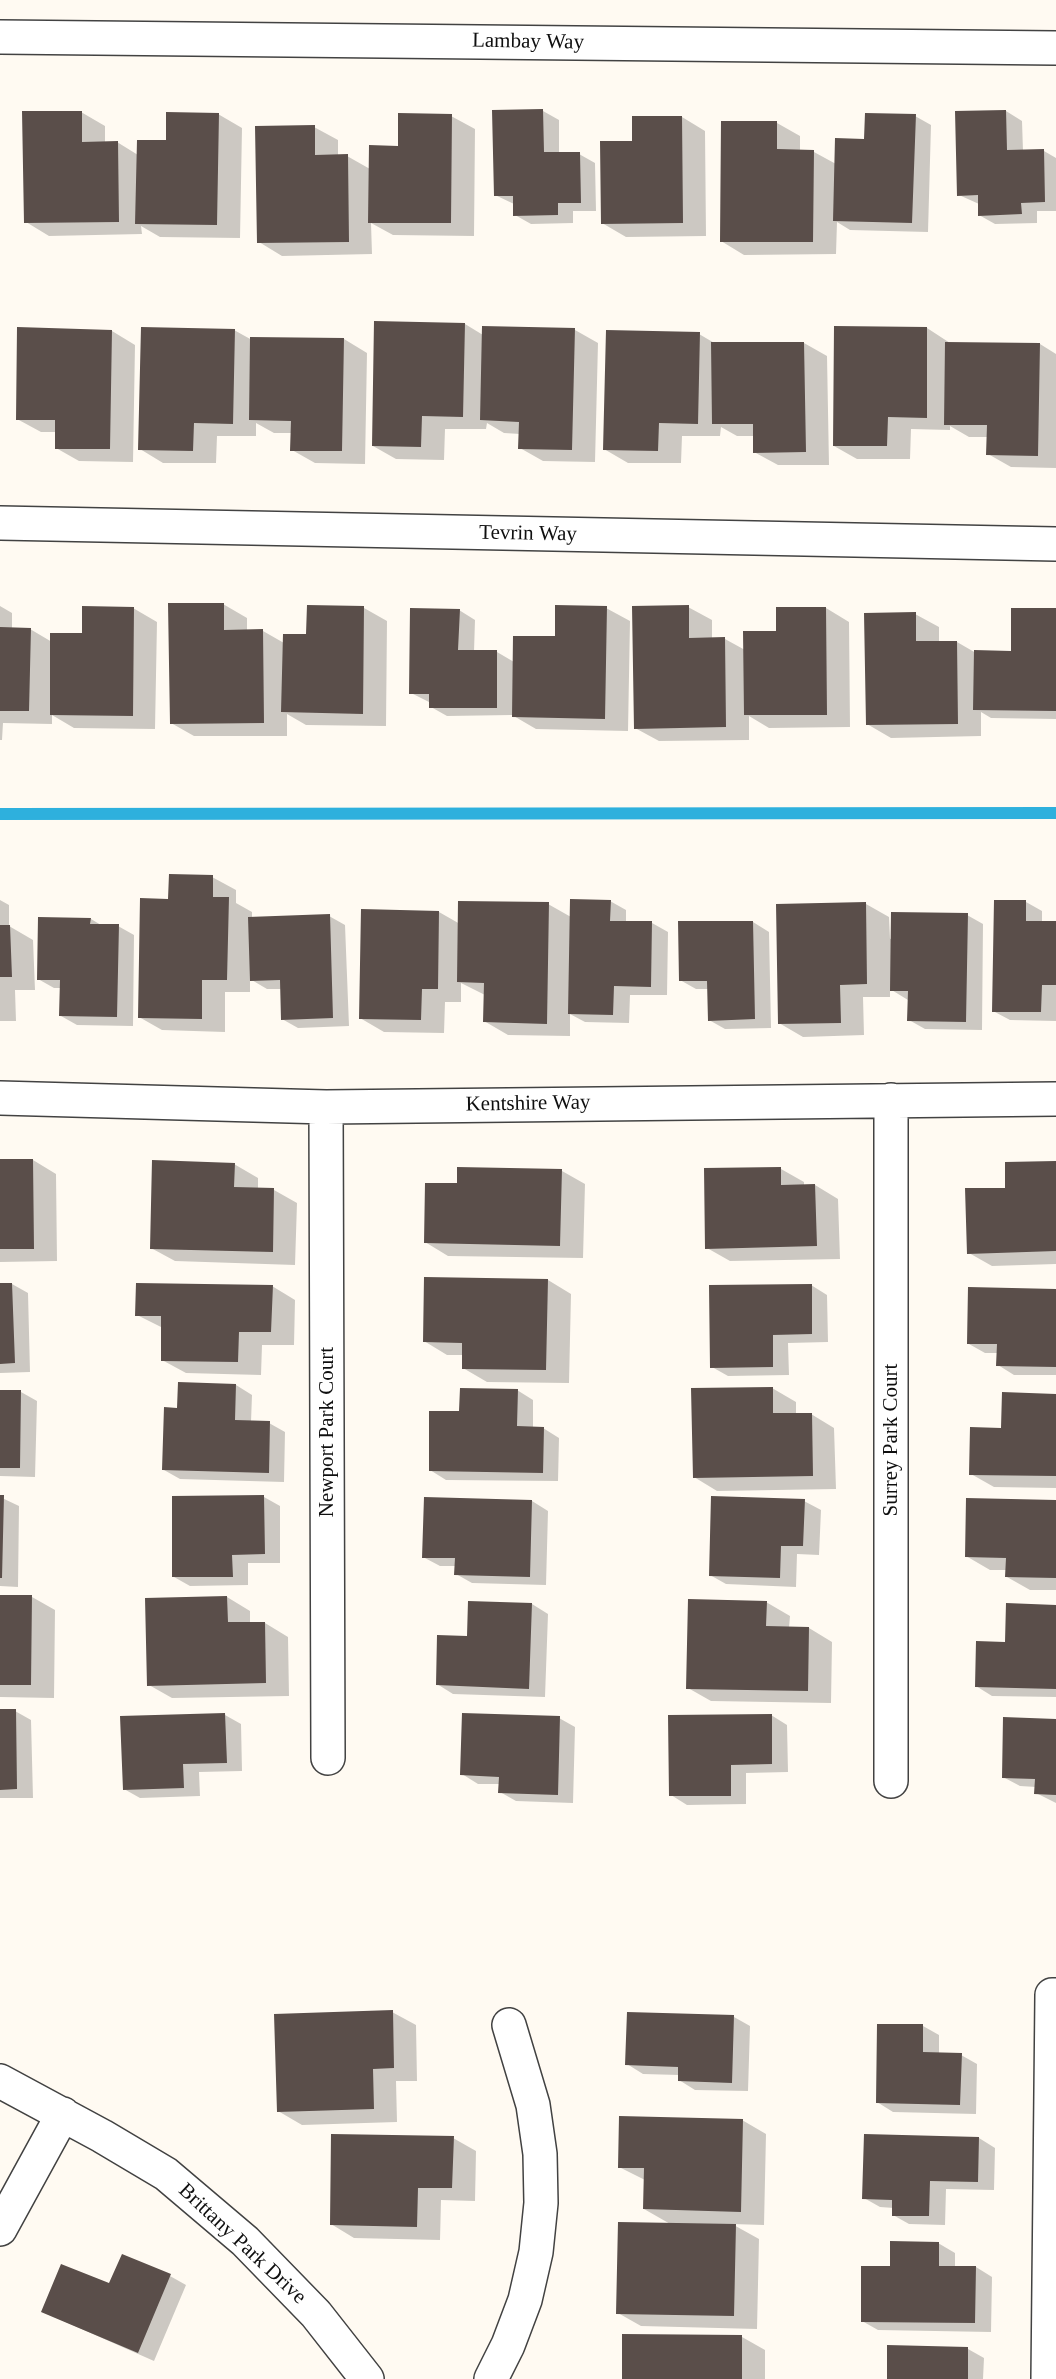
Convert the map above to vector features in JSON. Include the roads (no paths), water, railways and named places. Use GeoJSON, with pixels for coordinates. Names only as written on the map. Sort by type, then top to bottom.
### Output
{"type":"FeatureCollection","features":[{"type":"Feature","properties":{"kind":"street","name":"Lambay Way"},"geometry":{"type":"LineString","coordinates":[[0,36],[1056,48]]}},
{"type":"Feature","properties":{"kind":"street","name":"Tevrin Way"},"geometry":{"type":"LineString","coordinates":[[0,524],[1056,544]]}},
{"type":"Feature","properties":{"kind":"street","name":"Kentshire Way"},"geometry":{"type":"LineString","coordinates":[[0,1098],[326,1107],[1056,1099]]}},
{"type":"Feature","properties":{"kind":"street","name":"Surrey Park Court"},"geometry":{"type":"LineString","coordinates":[[891,1100],[891,1781]]}},
{"type":"Feature","properties":{"kind":"street","name":"Newport Park Court"},"geometry":{"type":"LineString","coordinates":[[326,1107],[328,1758]]}},
{"type":"Feature","properties":{"kind":"street"},"geometry":{"type":"LineString","coordinates":[[1048,2379],[1052,1995],[1056,1995]]}},
{"type":"Feature","properties":{"kind":"street"},"geometry":{"type":"LineString","coordinates":[[491,2379],[508,2345],[525,2300],[536,2252],[541,2203],[540,2154],[533,2105],[509,2025]]}},
{"type":"Feature","properties":{"kind":"street","name":"Brittany Park Drive"},"geometry":{"type":"LineString","coordinates":[[0,2081],[63,2114],[166,2174],[245,2241],[316,2314],[367,2379]]}},
{"type":"Feature","properties":{"kind":"street"},"geometry":{"type":"LineString","coordinates":[[0,2229],[63,2114]]}},
{"type":"Feature","properties":{"kind":"waterway"},"geometry":{"type":"LineString","coordinates":[[0,814],[1056,813]]}}]}
